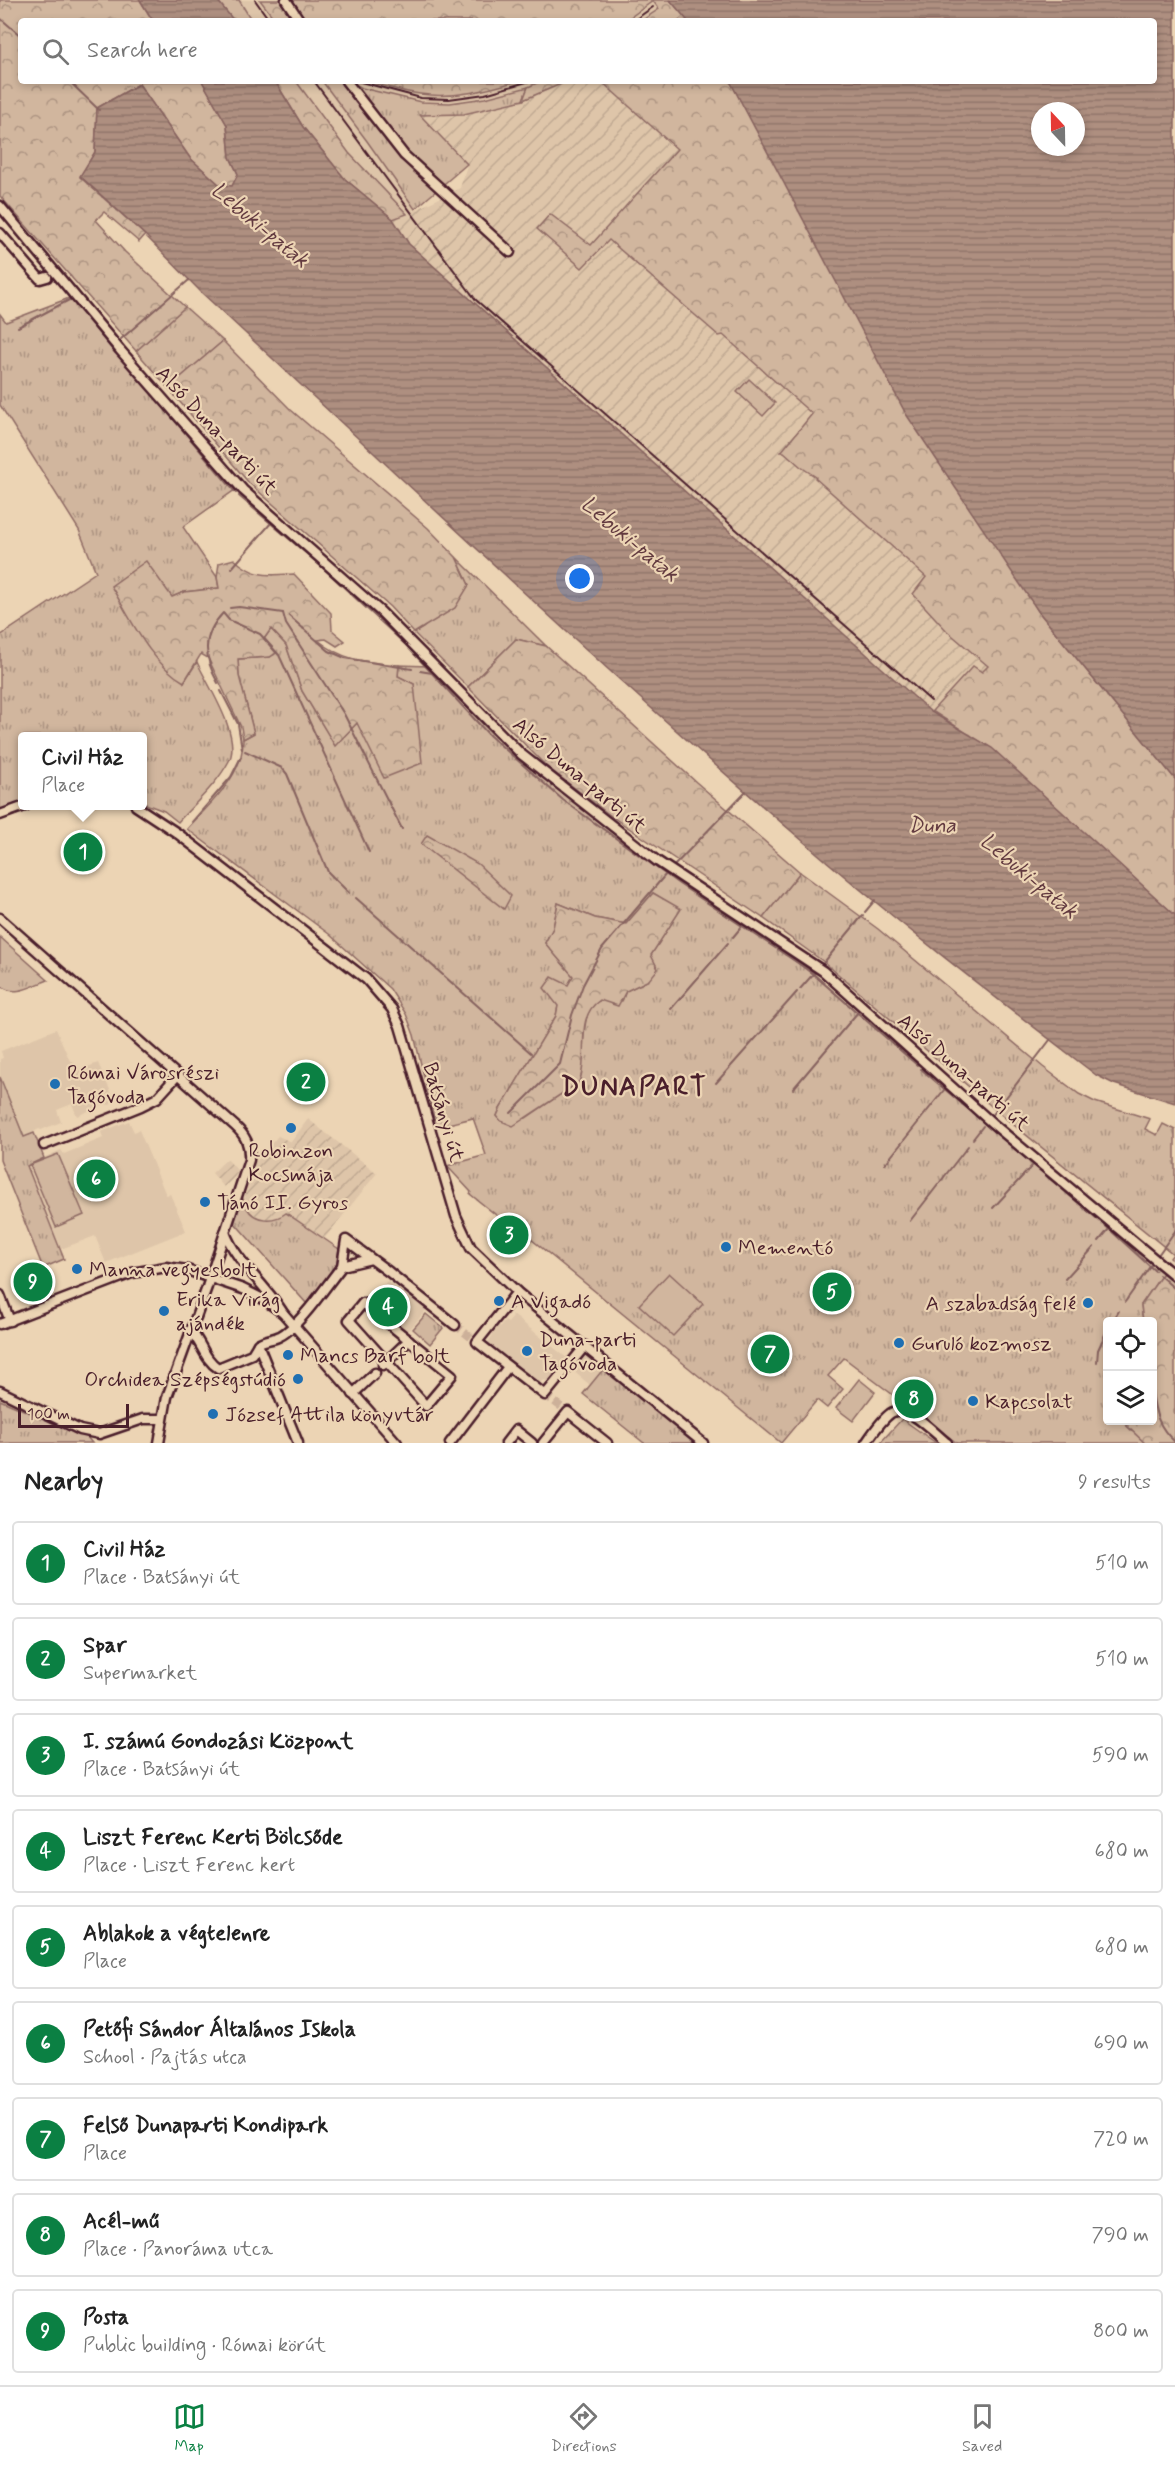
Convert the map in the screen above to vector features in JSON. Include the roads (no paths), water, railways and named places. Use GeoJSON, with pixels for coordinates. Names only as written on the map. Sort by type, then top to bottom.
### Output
{"type":"FeatureCollection","features":[{"type":"Feature","properties":{"kind":"street"},"geometry":{"type":"LineString","coordinates":[[286,0],[298,18]]}},
{"type":"Feature","properties":{"kind":"street"},"geometry":{"type":"LineString","coordinates":[[348,84],[404,155],[510,252]]}},
{"type":"Feature","properties":{"kind":"street","name":"Alsó Duna-parti út"},"geometry":{"type":"LineString","coordinates":[[0,207],[120,350],[243,490],[381,612],[521,754],[617,832],[670,870],[823,971],[992,1123],[1175,1276]]}},
{"type":"Feature","properties":{"kind":"street"},"geometry":{"type":"LineString","coordinates":[[0,232],[40,279],[47,277]]}},
{"type":"Feature","properties":{"kind":"street"},"geometry":{"type":"LineString","coordinates":[[0,815],[18,809]]}},
{"type":"Feature","properties":{"kind":"street","name":"Batsányi út"},"geometry":{"type":"LineString","coordinates":[[142,810],[177,833],[366,979],[381,995],[392,1009],[400,1026],[456,1216],[463,1234],[479,1257],[516,1292],[702,1443]]}},
{"type":"Feature","properties":{"kind":"street"},"geometry":{"type":"LineString","coordinates":[[0,918],[235,1126],[248,1142],[249,1160],[210,1278],[190,1330],[162,1419],[159,1443]]}},
{"type":"Feature","properties":{"kind":"street"},"geometry":{"type":"LineString","coordinates":[[44,1145],[157,1098],[177,1076]]}},
{"type":"Feature","properties":{"kind":"street"},"geometry":{"type":"LineString","coordinates":[[225,1232],[232,1248],[273,1297],[293,1326],[397,1443]]}},
{"type":"Feature","properties":{"kind":"street"},"geometry":{"type":"LineString","coordinates":[[190,1330],[200,1341],[209,1362],[218,1368],[252,1354],[258,1344],[280,1336],[293,1326],[342,1266],[346,1240],[455,1325]]}},
{"type":"Feature","properties":{"kind":"street"},"geometry":{"type":"LineString","coordinates":[[342,1266],[371,1259]]}},
{"type":"Feature","properties":{"kind":"street"},"geometry":{"type":"LineString","coordinates":[[0,1324],[145,1269],[177,1268],[210,1278],[264,1299],[283,1313]]}},
{"type":"Feature","properties":{"kind":"street"},"geometry":{"type":"LineString","coordinates":[[516,1292],[477,1342],[545,1395],[585,1346]]}},
{"type":"Feature","properties":{"kind":"street"},"geometry":{"type":"LineString","coordinates":[[0,1295],[10,1321]]}},
{"type":"Feature","properties":{"kind":"street"},"geometry":{"type":"LineString","coordinates":[[363,1303],[409,1340],[452,1375],[426,1406],[385,1363],[349,1320],[363,1303]]}},
{"type":"Feature","properties":{"kind":"street"},"geometry":{"type":"LineString","coordinates":[[385,1363],[409,1340]]}},
{"type":"Feature","properties":{"kind":"street"},"geometry":{"type":"LineString","coordinates":[[258,1344],[298,1443]]}},
{"type":"Feature","properties":{"kind":"street"},"geometry":{"type":"LineString","coordinates":[[450,1443],[508,1366]]}},
{"type":"Feature","properties":{"kind":"street"},"geometry":{"type":"LineString","coordinates":[[353,1394],[375,1373]]}},
{"type":"Feature","properties":{"kind":"street"},"geometry":{"type":"LineString","coordinates":[[0,1391],[80,1430],[99,1434],[143,1419],[162,1419]]}},
{"type":"Feature","properties":{"kind":"street"},"geometry":{"type":"LineString","coordinates":[[866,1443],[891,1413],[897,1410],[907,1410],[946,1443]]}},
{"type":"Feature","properties":{"kind":"street"},"geometry":{"type":"LineString","coordinates":[[543,1443],[568,1412],[607,1443]]}},
{"type":"Feature","properties":{"kind":"street"},"geometry":{"type":"LineString","coordinates":[[506,1443],[516,1430],[532,1443]]}},
{"type":"Feature","properties":{"kind":"water"},"geometry":{"type":"Polygon","coordinates":[[[140,0],[217,0],[232,18],[151,18],[140,0]]]}},
{"type":"Feature","properties":{"kind":"water"},"geometry":{"type":"Polygon","coordinates":[[[670,0],[1175,0],[1175,779],[1038,611],[906,414],[732,84],[1157,84],[1157,18],[685,18],[670,0]]]}},
{"type":"Feature","properties":{"kind":"water","name":"Duna"},"geometry":{"type":"Polygon","coordinates":[[[139,84],[190,158],[220,185],[232,186],[238,174],[230,157],[227,125],[204,84],[277,84],[303,127],[345,179],[393,219],[409,244],[931,712],[992,748],[1175,915],[1175,1103],[1114,1084],[1096,1075],[846,877],[733,781],[428,504],[80,176],[95,152],[97,108],[139,84]]]}},
{"type":"Feature","properties":{"kind":"waterway","name":"Lebuki-patak"},"geometry":{"type":"LineString","coordinates":[[0,18],[18,33]]}},
{"type":"Feature","properties":{"kind":"waterway","name":"Lebuki-patak"},"geometry":{"type":"LineString","coordinates":[[72,84],[99,110]]}},
{"type":"Feature","properties":{"kind":"waterway"},"geometry":{"type":"LineString","coordinates":[[0,214],[236,493]]}},
{"type":"Feature","properties":{"kind":"waterway"},"geometry":{"type":"LineString","coordinates":[[121,339],[189,280]]}},
{"type":"Feature","properties":{"kind":"waterway"},"geometry":{"type":"LineString","coordinates":[[18,327],[71,299]]}},
{"type":"Feature","properties":{"kind":"waterway"},"geometry":{"type":"LineString","coordinates":[[239,496],[321,566],[406,645],[490,736],[563,800],[679,884],[810,971],[917,1065]]}},
{"type":"Feature","properties":{"kind":"waterway"},"geometry":{"type":"LineString","coordinates":[[232,568],[271,523]]}},
{"type":"Feature","properties":{"kind":"waterway"},"geometry":{"type":"LineString","coordinates":[[230,608],[239,607],[283,613]]}},
{"type":"Feature","properties":{"kind":"waterway"},"geometry":{"type":"LineString","coordinates":[[218,683],[210,665],[207,647],[211,630],[223,613],[229,620],[260,634],[279,655],[369,852]]}},
{"type":"Feature","properties":{"kind":"waterway"},"geometry":{"type":"LineString","coordinates":[[283,613],[286,624],[344,714],[402,829]]}},
{"type":"Feature","properties":{"kind":"waterway"},"geometry":{"type":"LineString","coordinates":[[289,616],[329,651],[345,658],[412,669]]}},
{"type":"Feature","properties":{"kind":"waterway"},"geometry":{"type":"LineString","coordinates":[[420,671],[432,673]]}},
{"type":"Feature","properties":{"kind":"waterway"},"geometry":{"type":"LineString","coordinates":[[221,691],[238,724],[242,749]]}},
{"type":"Feature","properties":{"kind":"waterway"},"geometry":{"type":"LineString","coordinates":[[245,751],[282,768],[287,774],[328,872],[349,893]]}},
{"type":"Feature","properties":{"kind":"waterway"},"geometry":{"type":"LineString","coordinates":[[192,822],[231,777],[241,757]]}},
{"type":"Feature","properties":{"kind":"waterway"},"geometry":{"type":"LineString","coordinates":[[672,868],[746,791]]}},
{"type":"Feature","properties":{"kind":"waterway"},"geometry":{"type":"LineString","coordinates":[[511,1113],[560,1064],[572,1015],[583,985],[602,949],[666,874]]}},
{"type":"Feature","properties":{"kind":"waterway"},"geometry":{"type":"LineString","coordinates":[[356,898],[531,1053]]}},
{"type":"Feature","properties":{"kind":"waterway"},"geometry":{"type":"LineString","coordinates":[[865,912],[875,900]]}},
{"type":"Feature","properties":{"kind":"waterway"},"geometry":{"type":"LineString","coordinates":[[821,966],[863,915]]}},
{"type":"Feature","properties":{"kind":"waterway"},"geometry":{"type":"LineString","coordinates":[[733,937],[743,925]]}},
{"type":"Feature","properties":{"kind":"waterway"},"geometry":{"type":"LineString","coordinates":[[671,1009],[728,943]]}},
{"type":"Feature","properties":{"kind":"waterway"},"geometry":{"type":"LineString","coordinates":[[800,989],[815,972]]}},
{"type":"Feature","properties":{"kind":"waterway"},"geometry":{"type":"LineString","coordinates":[[716,1083],[797,992]]}},
{"type":"Feature","properties":{"kind":"waterway"},"geometry":{"type":"LineString","coordinates":[[793,1089],[858,1012]]}},
{"type":"Feature","properties":{"kind":"waterway"},"geometry":{"type":"LineString","coordinates":[[991,1117],[1050,1040]]}},
{"type":"Feature","properties":{"kind":"waterway"},"geometry":{"type":"LineString","coordinates":[[921,1069],[1155,1271]]}},
{"type":"Feature","properties":{"kind":"waterway"},"geometry":{"type":"LineString","coordinates":[[885,1164],[944,1090]]}},
{"type":"Feature","properties":{"kind":"waterway"},"geometry":{"type":"LineString","coordinates":[[973,1139],[983,1126]]}},
{"type":"Feature","properties":{"kind":"waterway"},"geometry":{"type":"LineString","coordinates":[[910,1221],[968,1146]]}},
{"type":"Feature","properties":{"kind":"waterway"},"geometry":{"type":"LineString","coordinates":[[993,1208],[1032,1166]]}},
{"type":"Feature","properties":{"kind":"waterway"},"geometry":{"type":"LineString","coordinates":[[1099,1241],[1109,1229]]}},
{"type":"Feature","properties":{"kind":"waterway"},"geometry":{"type":"LineString","coordinates":[[1125,1302],[1175,1231]]}},
{"type":"Feature","properties":{"kind":"waterway"},"geometry":{"type":"LineString","coordinates":[[1065,1279],[1094,1247]]}},
{"type":"Feature","properties":{"kind":"waterway"},"geometry":{"type":"LineString","coordinates":[[1159,1275],[1175,1289]]}},
{"type":"Feature","properties":{"kind":"waterway"},"geometry":{"type":"LineString","coordinates":[[1115,1317],[1119,1311]]}},
{"type":"Feature","properties":{"kind":"waterway"},"geometry":{"type":"LineString","coordinates":[[1097,1362],[1098,1350],[1103,1339]]}},
{"type":"Feature","properties":{"kind":"waterway"},"geometry":{"type":"LineString","coordinates":[[1157,1416],[1165,1431],[1175,1442]]}},
{"type":"Feature","properties":{"kind":"tunnel"},"geometry":{"type":"LineString","coordinates":[[455,1325],[477,1342]]}},
{"type":"Feature","properties":{"kind":"tunnel"},"geometry":{"type":"LineString","coordinates":[[545,1395],[568,1412]]}},
{"type":"Feature","properties":{"kind":"railway"},"geometry":{"type":"LineString","coordinates":[[255,0],[268,18]]}},
{"type":"Feature","properties":{"kind":"railway"},"geometry":{"type":"LineString","coordinates":[[637,18],[653,7]]}},
{"type":"Feature","properties":{"kind":"railway"},"geometry":{"type":"LineString","coordinates":[[316,84],[476,300],[931,701]]}},
{"type":"Feature","properties":{"kind":"railway"},"geometry":{"type":"LineString","coordinates":[[368,84],[421,98],[449,99],[485,94],[520,84]]}},
{"type":"Feature","properties":{"kind":"place","name":"Civil Ház"},"geometry":{"type":"Point","coordinates":[83,852]}},
{"type":"Feature","properties":{"kind":"place","name":"Spar"},"geometry":{"type":"Point","coordinates":[306,1082]}},
{"type":"Feature","properties":{"kind":"place","name":"Római Városrészi Tagóvoda"},"geometry":{"type":"Point","coordinates":[55,1084]}},
{"type":"Feature","properties":{"kind":"place","name":"Robinzon Kocsmája"},"geometry":{"type":"Point","coordinates":[291,1128]}},
{"type":"Feature","properties":{"kind":"place","name":"Petőfi Sándor Általános Iskola"},"geometry":{"type":"Point","coordinates":[96,1179]}},
{"type":"Feature","properties":{"kind":"place","name":"Tánó II. Gyros"},"geometry":{"type":"Point","coordinates":[205,1202]}},
{"type":"Feature","properties":{"kind":"place","name":"I. számú Gondozási Központ"},"geometry":{"type":"Point","coordinates":[509,1235]}},
{"type":"Feature","properties":{"kind":"place","name":"Mementó"},"geometry":{"type":"Point","coordinates":[726,1247]}},
{"type":"Feature","properties":{"kind":"place","name":"Manna vegyesbolt"},"geometry":{"type":"Point","coordinates":[77,1269]}},
{"type":"Feature","properties":{"kind":"place","name":"Posta"},"geometry":{"type":"Point","coordinates":[33,1282]}},
{"type":"Feature","properties":{"kind":"place","name":"Ablakok a végtelenre"},"geometry":{"type":"Point","coordinates":[832,1292]}},
{"type":"Feature","properties":{"kind":"place","name":"A Vigadó"},"geometry":{"type":"Point","coordinates":[499,1301]}},
{"type":"Feature","properties":{"kind":"place","name":"A szabadság felé"},"geometry":{"type":"Point","coordinates":[1088,1303]}},
{"type":"Feature","properties":{"kind":"place","name":"Liszt Ferenc Kerti Bölcsőde"},"geometry":{"type":"Point","coordinates":[388,1307]}},
{"type":"Feature","properties":{"kind":"place","name":"Erika Virág ajándék"},"geometry":{"type":"Point","coordinates":[164,1311]}},
{"type":"Feature","properties":{"kind":"place","name":"Guruló kozmosz"},"geometry":{"type":"Point","coordinates":[899,1343]}},
{"type":"Feature","properties":{"kind":"place","name":"Duna-parti Tagóvoda"},"geometry":{"type":"Point","coordinates":[527,1351]}},
{"type":"Feature","properties":{"kind":"place","name":"Felső Dunaparti Kondipark"},"geometry":{"type":"Point","coordinates":[770,1354]}},
{"type":"Feature","properties":{"kind":"place","name":"Mancs Barf bolt"},"geometry":{"type":"Point","coordinates":[288,1355]}},
{"type":"Feature","properties":{"kind":"place","name":"Orchidea Szépségstúdió"},"geometry":{"type":"Point","coordinates":[298,1379]}},
{"type":"Feature","properties":{"kind":"place","name":"Acél-mű"},"geometry":{"type":"Point","coordinates":[914,1399]}},
{"type":"Feature","properties":{"kind":"place","name":"Kapcsolat"},"geometry":{"type":"Point","coordinates":[973,1401]}},
{"type":"Feature","properties":{"kind":"place","name":"József Attila könyvtár"},"geometry":{"type":"Point","coordinates":[213,1414]}},
{"type":"Feature","properties":{"kind":"district","name":"DUNAPART"},"geometry":{"type":"Point","coordinates":[634,1086]}}]}
